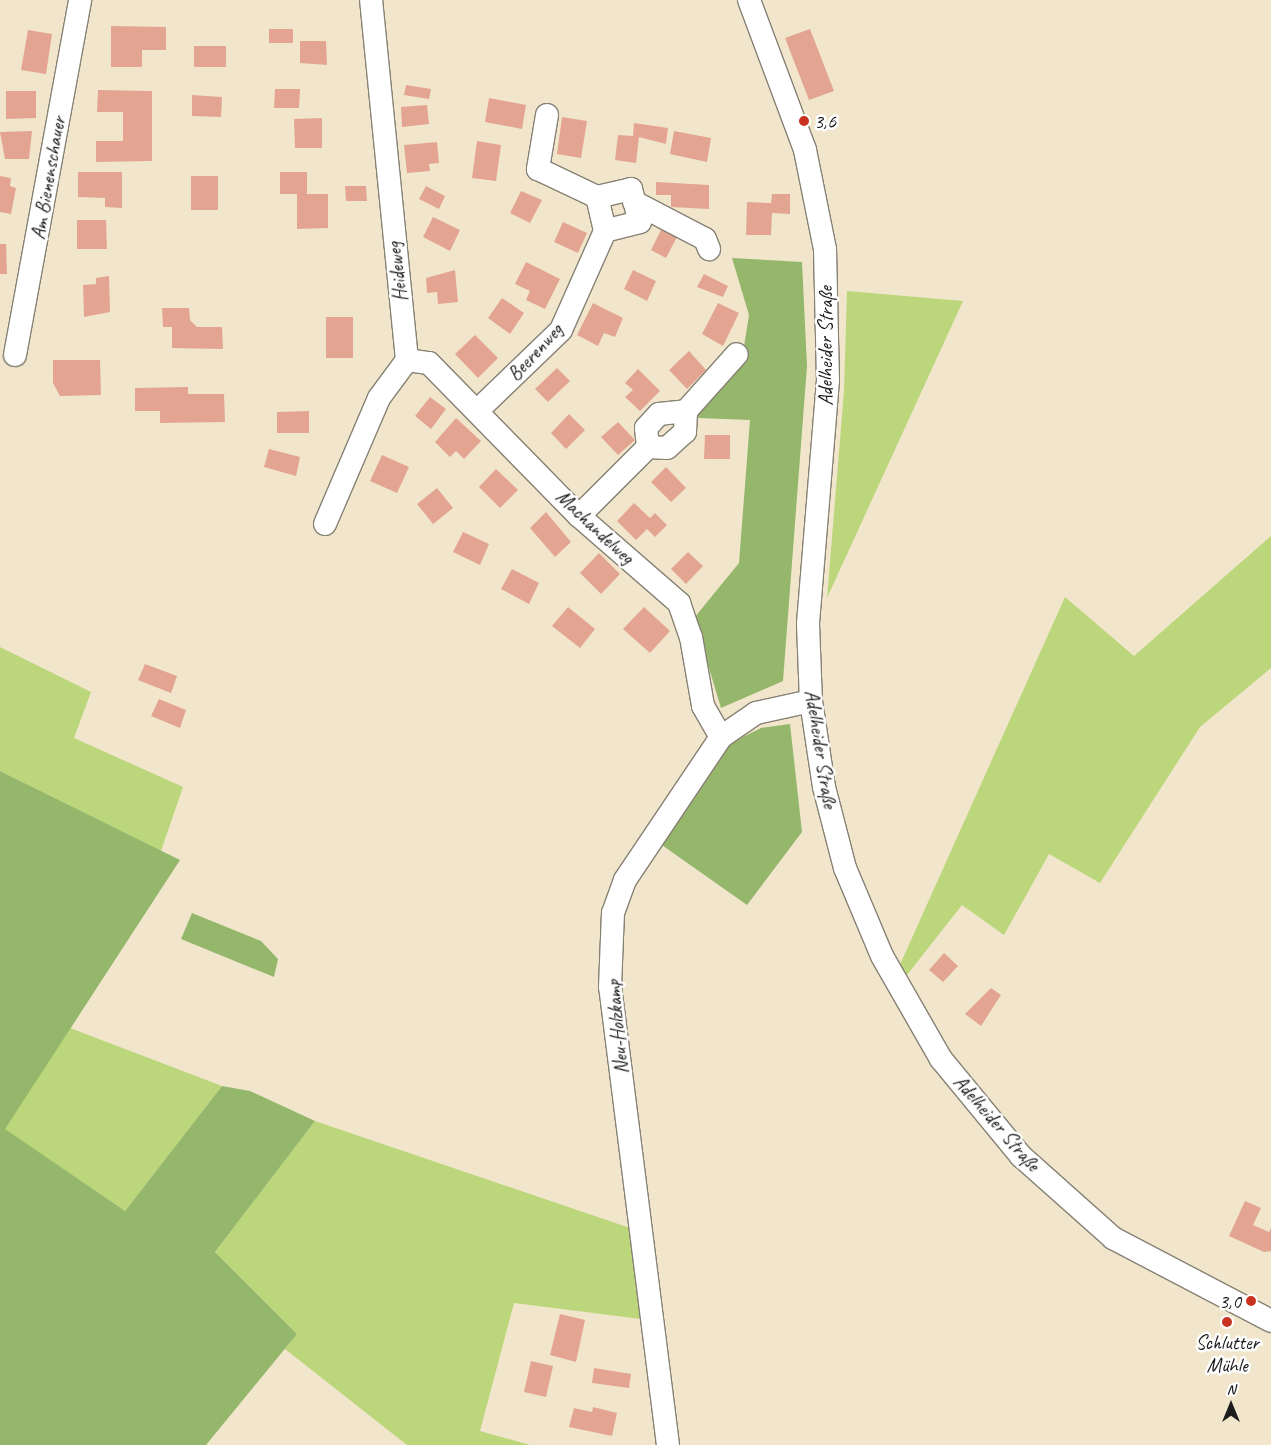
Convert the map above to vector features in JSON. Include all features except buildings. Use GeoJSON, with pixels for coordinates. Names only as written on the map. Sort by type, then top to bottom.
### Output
{"type":"FeatureCollection","features":[{"type":"Feature","properties":{"kind":"street","name":"Am Bienenschauer"},"geometry":{"type":"LineString","coordinates":[[15,355],[80,0]]}},
{"type":"Feature","properties":{"kind":"street","name":"Heideweg"},"geometry":{"type":"LineString","coordinates":[[371,0],[408,360]]}},
{"type":"Feature","properties":{"kind":"street","name":"Adelheider Straße"},"geometry":{"type":"LineString","coordinates":[[749,0],[805,150],[825,249],[828,380],[808,624],[811,700],[824,787],[845,868],[882,956],[941,1059],[1021,1156],[1113,1238],[1271,1322]]}},
{"type":"Feature","properties":{"kind":"street"},"geometry":{"type":"LineString","coordinates":[[547,115],[538,169],[597,197],[631,189],[640,222],[606,231],[597,197]]}},
{"type":"Feature","properties":{"kind":"street"},"geometry":{"type":"LineString","coordinates":[[634,202],[705,239],[709,249]]}},
{"type":"Feature","properties":{"kind":"street","name":"Beerenweg"},"geometry":{"type":"LineString","coordinates":[[478,410],[561,330],[606,231]]}},
{"type":"Feature","properties":{"kind":"street"},"geometry":{"type":"LineString","coordinates":[[579,516],[648,447],[667,448],[685,432],[686,411],[737,354]]}},
{"type":"Feature","properties":{"kind":"street","name":"Machandelweg"},"geometry":{"type":"LineString","coordinates":[[408,360],[429,362],[478,410],[579,516],[679,602],[691,637],[703,706],[721,737]]}},
{"type":"Feature","properties":{"kind":"street"},"geometry":{"type":"LineString","coordinates":[[325,524],[380,398],[408,360]]}},
{"type":"Feature","properties":{"kind":"street","name":"Neu-Holzkamp"},"geometry":{"type":"LineString","coordinates":[[668,1445],[610,987],[613,914],[626,880],[721,737],[756,713],[811,700]]}},
{"type":"Feature","properties":{"kind":"green space"},"geometry":{"type":"Polygon","coordinates":[[[732,258],[802,262],[807,366],[783,681],[721,708],[694,618],[739,563],[750,420],[698,418],[699,407],[742,359],[749,315],[732,258]]]}},
{"type":"Feature","properties":{"kind":"green space"},"geometry":{"type":"Polygon","coordinates":[[[847,291],[963,301],[827,598],[844,391],[847,291]]]}},
{"type":"Feature","properties":{"kind":"green space"},"geometry":{"type":"Polygon","coordinates":[[[1271,536],[1271,668],[1200,727],[1100,883],[1049,854],[1004,935],[962,905],[903,980],[898,969],[1065,597],[1134,656],[1271,536]]]}},
{"type":"Feature","properties":{"kind":"green space"},"geometry":{"type":"Polygon","coordinates":[[[0,647],[91,692],[74,738],[183,787],[161,851],[0,771],[0,647]]]}},
{"type":"Feature","properties":{"kind":"green space"},"geometry":{"type":"Polygon","coordinates":[[[790,724],[802,832],[747,905],[659,843],[731,743],[761,728],[790,724]]]}},
{"type":"Feature","properties":{"kind":"green space"},"geometry":{"type":"Polygon","coordinates":[[[0,771],[180,860],[5,1129],[125,1211],[222,1086],[250,1091],[315,1121],[215,1252],[297,1334],[206,1445],[0,1445],[0,771]]]}},
{"type":"Feature","properties":{"kind":"green space"},"geometry":{"type":"Polygon","coordinates":[[[192,913],[261,941],[278,959],[274,977],[181,939],[192,913]]]}},
{"type":"Feature","properties":{"kind":"green space"},"geometry":{"type":"Polygon","coordinates":[[[70,1028],[222,1086],[125,1211],[4,1129],[70,1028]]]}},
{"type":"Feature","properties":{"kind":"green space"},"geometry":{"type":"Polygon","coordinates":[[[315,1121],[633,1229],[641,1319],[514,1303],[480,1431],[530,1445],[407,1445],[285,1349],[297,1334],[215,1252],[315,1121]]]}},
{"type":"Feature","properties":{"kind":"place","name":"3,6"},"geometry":{"type":"Point","coordinates":[804,121]}},
{"type":"Feature","properties":{"kind":"place","name":"3,0"},"geometry":{"type":"Point","coordinates":[1251,1301]}},
{"type":"Feature","properties":{"kind":"place","name":"Schlutter Mühle"},"geometry":{"type":"Point","coordinates":[1227,1322]}}]}
